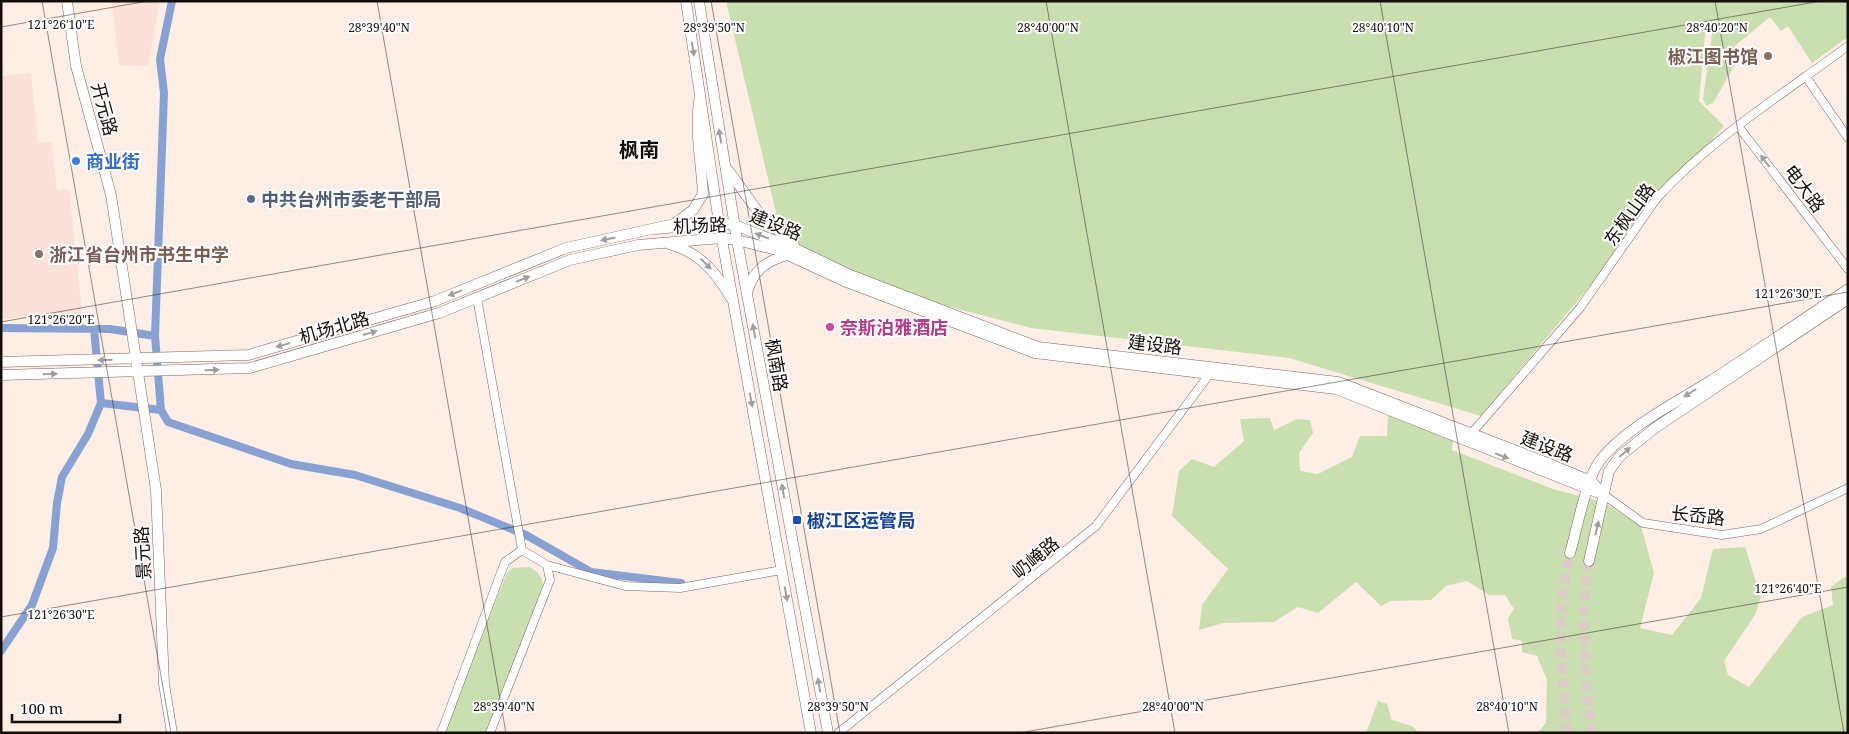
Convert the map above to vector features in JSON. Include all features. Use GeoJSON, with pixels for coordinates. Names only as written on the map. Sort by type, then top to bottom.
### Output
{"type":"FeatureCollection","features":[{"type":"Feature","properties":{"kind":"main road","name":"开元路"},"geometry":{"type":"LineString","coordinates":[[67,1],[76,66],[111,195],[138,372]]}},
{"type":"Feature","properties":{"kind":"main road","name":"枫南路"},"geometry":{"type":"LineString","coordinates":[[686,1],[719,222],[811,733]]}},
{"type":"Feature","properties":{"kind":"main road","name":"枫南路"},"geometry":{"type":"LineString","coordinates":[[699,1],[737,240],[828,733]]}},
{"type":"Feature","properties":{"kind":"main road"},"geometry":{"type":"LineString","coordinates":[[656,229],[681,220],[693,210],[703,194],[696,136],[696,115],[700,94]]}},
{"type":"Feature","properties":{"kind":"main road"},"geometry":{"type":"LineString","coordinates":[[725,165],[759,213],[800,251]]}},
{"type":"Feature","properties":{"kind":"main road","name":"建设路"},"geometry":{"type":"LineString","coordinates":[[719,222],[735,225],[800,251],[850,275],[1038,347],[1336,389],[1590,486]]}},
{"type":"Feature","properties":{"kind":"main road","name":"机场路"},"geometry":{"type":"LineString","coordinates":[[656,229],[719,222]]}},
{"type":"Feature","properties":{"kind":"main road","name":"机场北路"},"geometry":{"type":"LineString","coordinates":[[1,362],[248,356],[435,301],[566,248],[656,229]]}},
{"type":"Feature","properties":{"kind":"main road","name":"机场路"},"geometry":{"type":"LineString","coordinates":[[663,242],[722,238],[737,240]]}},
{"type":"Feature","properties":{"kind":"main road","name":"建设路"},"geometry":{"type":"LineString","coordinates":[[737,240],[787,254],[844,281],[1035,353],[1211,372],[1338,382],[1470,435],[1590,486],[1604,495]]}},
{"type":"Feature","properties":{"kind":"main road"},"geometry":{"type":"LineString","coordinates":[[663,242],[688,251],[707,264],[734,304]]}},
{"type":"Feature","properties":{"kind":"main road","name":"机场北路"},"geometry":{"type":"LineString","coordinates":[[1,375],[250,368],[439,313],[570,260],[638,245],[663,242]]}},
{"type":"Feature","properties":{"kind":"main road"},"geometry":{"type":"LineString","coordinates":[[747,294],[754,274],[760,268],[787,254]]}},
{"type":"Feature","properties":{"kind":"main road"},"geometry":{"type":"LineString","coordinates":[[1570,553],[1598,464],[1612,448],[1650,419],[1757,351],[1848,289]]}},
{"type":"Feature","properties":{"kind":"main road"},"geometry":{"type":"LineString","coordinates":[[1589,561],[1609,471],[1620,456],[1655,428],[1848,299]]}},
{"type":"Feature","properties":{"kind":"main road","name":"景元路"},"geometry":{"type":"LineString","coordinates":[[138,372],[156,490],[164,684],[172,733]]}},
{"type":"Feature","properties":{"kind":"street","name":"东枫山路"},"geometry":{"type":"LineString","coordinates":[[1470,435],[1580,308],[1657,198],[1676,179],[1738,126],[1848,46]]}},
{"type":"Feature","properties":{"kind":"street"},"geometry":{"type":"LineString","coordinates":[[1806,77],[1848,138]]}},
{"type":"Feature","properties":{"kind":"street","name":"电大路"},"geometry":{"type":"LineString","coordinates":[[1738,126],[1848,269]]}},
{"type":"Feature","properties":{"kind":"street"},"geometry":{"type":"LineString","coordinates":[[477,298],[522,550],[547,565],[625,586],[680,588],[782,570]]}},
{"type":"Feature","properties":{"kind":"street","name":"屷崦路"},"geometry":{"type":"LineString","coordinates":[[838,733],[1096,526],[1211,372]]}},
{"type":"Feature","properties":{"kind":"street","name":"长岙路"},"geometry":{"type":"LineString","coordinates":[[1604,495],[1643,524],[1722,534],[1761,529],[1848,488]]}},
{"type":"Feature","properties":{"kind":"street"},"geometry":{"type":"LineString","coordinates":[[441,733],[505,562],[522,550]]}},
{"type":"Feature","properties":{"kind":"street"},"geometry":{"type":"LineString","coordinates":[[490,733],[550,580],[547,565]]}},
{"type":"Feature","properties":{"kind":"shaded area"},"geometry":{"type":"Polygon","coordinates":[[[112,1],[160,1],[148,65],[119,66],[112,1]]]}},
{"type":"Feature","properties":{"kind":"shaded area","name":"浙江省台州市书生中学"},"geometry":{"type":"Polygon","coordinates":[[[31,73],[38,143],[51,142],[57,190],[69,189],[83,320],[1,318],[1,76],[31,73]]]}},
{"type":"Feature","properties":{"kind":"green space"},"geometry":{"type":"Polygon","coordinates":[[[726,1],[1848,1],[1848,37],[1812,63],[1788,26],[1781,31],[1770,17],[1735,46],[1738,59],[1713,103],[1706,106],[1703,99],[1713,26],[1710,20],[1706,24],[1699,101],[1724,126],[1481,416],[1289,358],[1031,328],[877,288],[781,234],[726,1]]]}},
{"type":"Feature","properties":{"kind":"green space"},"geometry":{"type":"Polygon","coordinates":[[[1388,415],[1453,440],[1452,450],[1553,489],[1603,502],[1641,526],[1654,573],[1640,628],[1672,635],[1701,598],[1713,549],[1745,547],[1761,597],[1755,615],[1724,661],[1728,675],[1749,687],[1802,617],[1833,605],[1831,587],[1844,577],[1848,578],[1848,733],[1537,733],[1546,723],[1547,680],[1537,656],[1522,652],[1522,641],[1512,639],[1508,618],[1514,609],[1505,595],[1489,595],[1467,581],[1446,586],[1431,600],[1391,601],[1381,606],[1356,582],[1318,613],[1298,607],[1274,622],[1223,623],[1199,630],[1202,605],[1228,569],[1172,516],[1179,471],[1192,459],[1214,467],[1244,441],[1240,419],[1270,418],[1274,430],[1297,419],[1310,420],[1313,433],[1299,453],[1300,471],[1318,474],[1352,457],[1360,436],[1387,436],[1388,415]]]}},
{"type":"Feature","properties":{"kind":"green space"},"geometry":{"type":"Polygon","coordinates":[[[530,567],[541,578],[542,594],[485,733],[442,733],[507,573],[512,568],[530,567]]]}},
{"type":"Feature","properties":{"kind":"green space"},"geometry":{"type":"Polygon","coordinates":[[[1378,701],[1387,704],[1392,720],[1412,726],[1419,733],[1366,733],[1378,701]]]}},
{"type":"Feature","properties":{"kind":"waterway"},"geometry":{"type":"LineString","coordinates":[[155,336],[164,93],[160,59],[172,1]]}},
{"type":"Feature","properties":{"kind":"waterway"},"geometry":{"type":"LineString","coordinates":[[1,328],[110,329],[155,336],[161,410],[168,422],[291,464],[355,475],[460,508],[526,535],[591,572],[681,583]]}},
{"type":"Feature","properties":{"kind":"waterway"},"geometry":{"type":"LineString","coordinates":[[1,651],[32,605],[53,548],[57,503],[62,477],[88,434],[101,403],[94,329]]}},
{"type":"Feature","properties":{"kind":"waterway"},"geometry":{"type":"LineString","coordinates":[[101,403],[161,410]]}},
{"type":"Feature","properties":{"kind":"tunnel"},"geometry":{"type":"LineString","coordinates":[[1567,733],[1561,662],[1561,599],[1570,553]]}},
{"type":"Feature","properties":{"kind":"tunnel"},"geometry":{"type":"LineString","coordinates":[[1589,561],[1586,582],[1584,647],[1592,733]]}},
{"type":"Feature","properties":{"kind":"place","name":"椒江图书馆"},"geometry":{"type":"Point","coordinates":[1768,56]}},
{"type":"Feature","properties":{"kind":"place","name":"商业街"},"geometry":{"type":"Point","coordinates":[76,161]}},
{"type":"Feature","properties":{"kind":"place","name":"中共台州市委老干部局"},"geometry":{"type":"Point","coordinates":[251,199]}},
{"type":"Feature","properties":{"kind":"place","name":"浙江省台州市书生中学"},"geometry":{"type":"Point","coordinates":[39,254]}},
{"type":"Feature","properties":{"kind":"place","name":"奈斯泊雅酒店"},"geometry":{"type":"Point","coordinates":[830,327]}},
{"type":"Feature","properties":{"kind":"place","name":"椒江区运管局"},"geometry":{"type":"Point","coordinates":[797,520]}},
{"type":"Feature","properties":{"kind":"district","name":"枫南"},"geometry":{"type":"Point","coordinates":[639,149]}}]}
